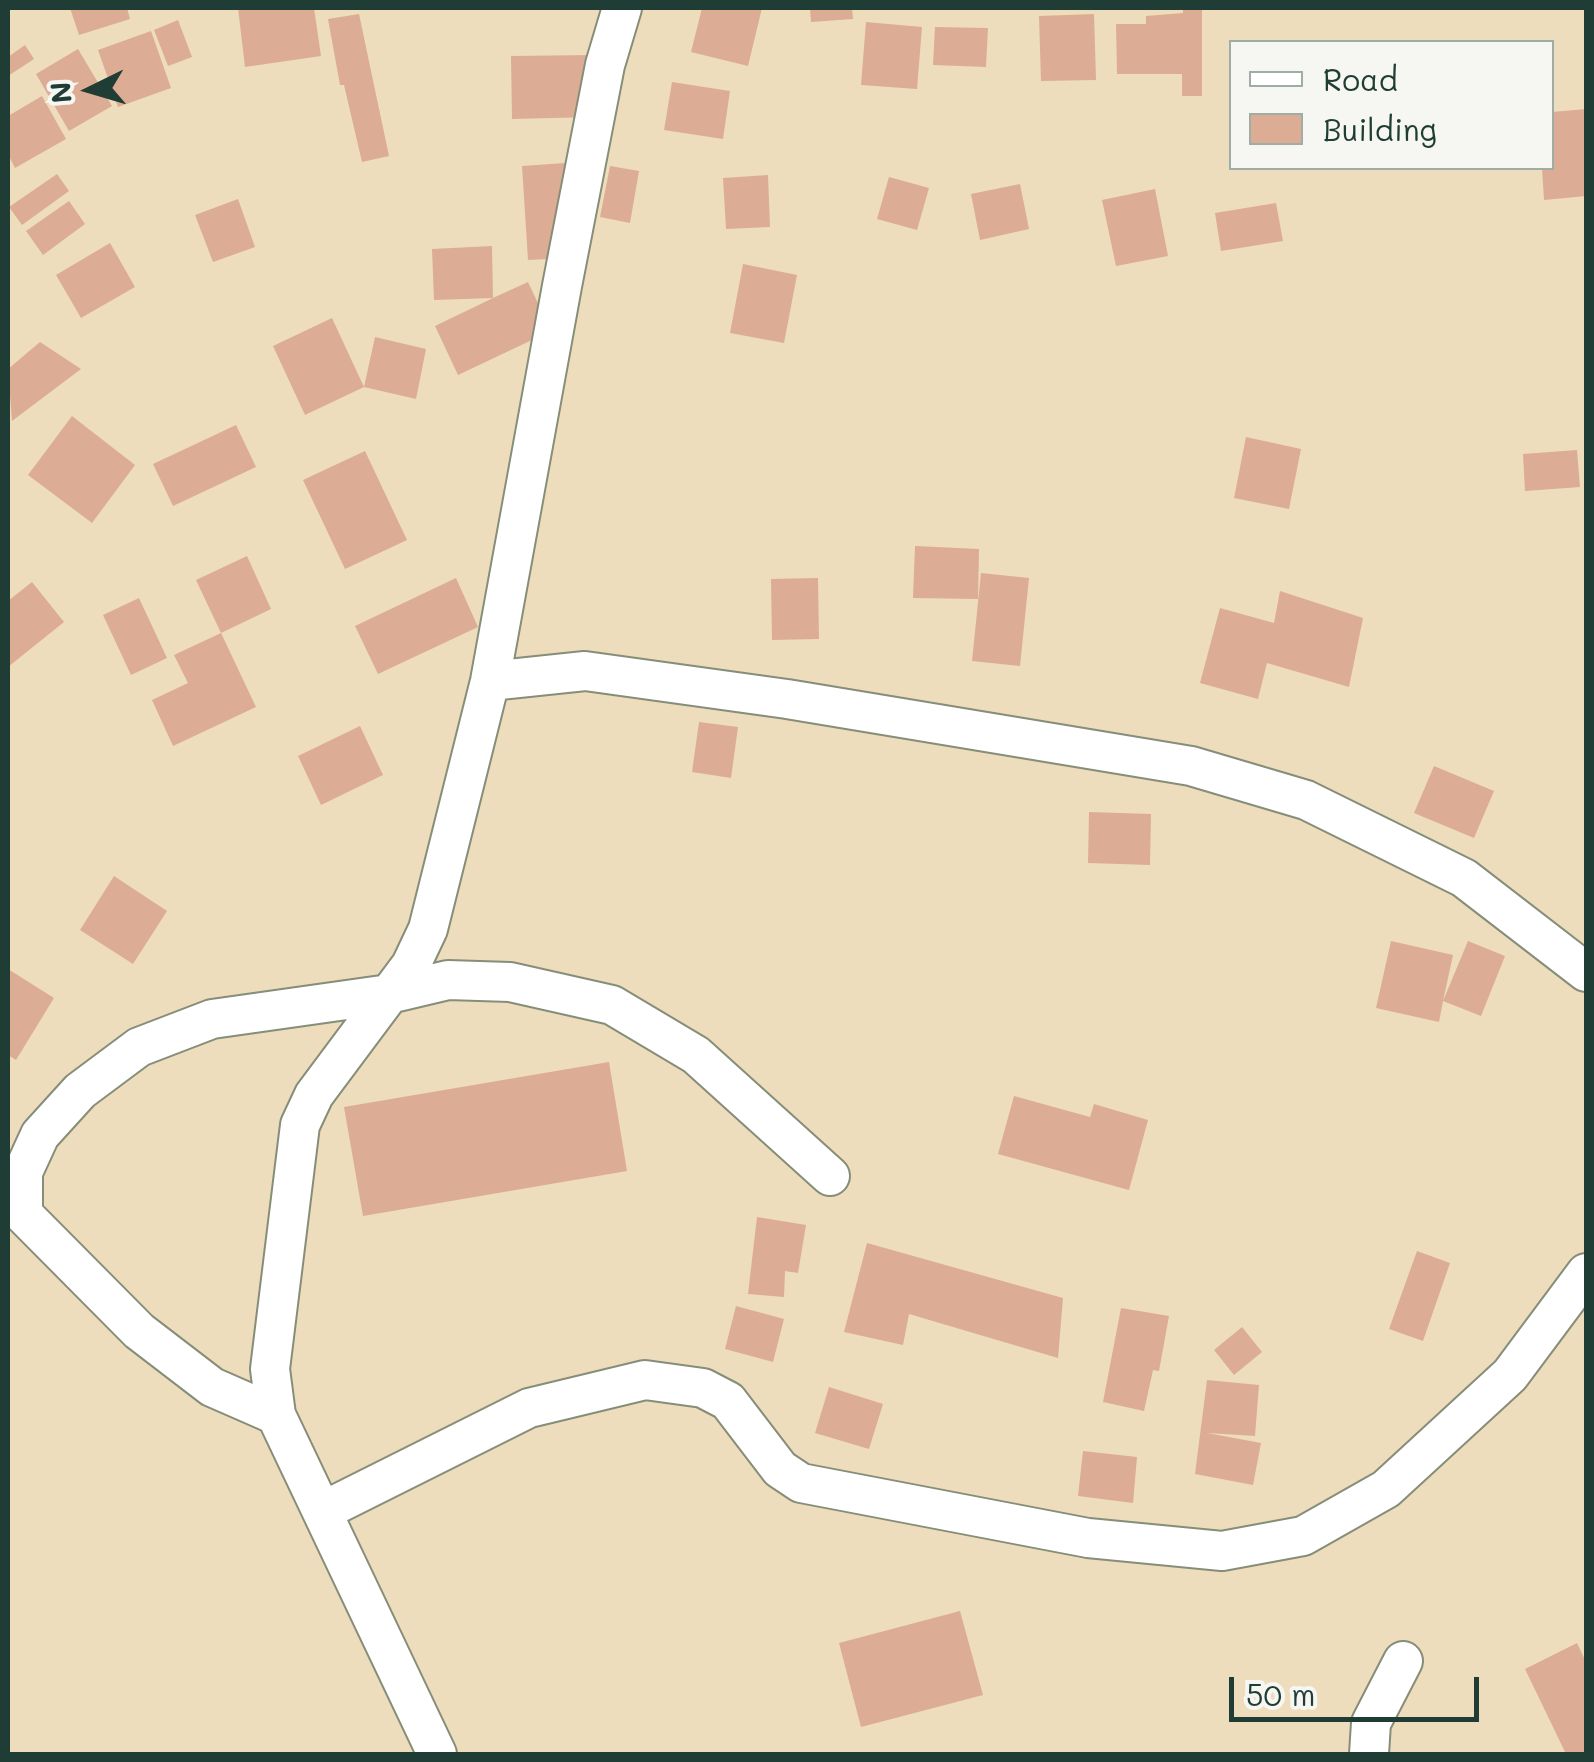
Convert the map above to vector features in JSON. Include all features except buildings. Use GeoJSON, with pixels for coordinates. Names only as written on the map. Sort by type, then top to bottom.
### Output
{"type":"FeatureCollection","features":[{"type":"Feature","properties":{"kind":"street"},"geometry":{"type":"LineString","coordinates":[[437,1754],[276,1415],[270,1370],[300,1125],[314,1095],[389,994],[428,930],[490,681],[565,267],[605,66],[622,8]]}},
{"type":"Feature","properties":{"kind":"street"},"geometry":{"type":"LineString","coordinates":[[490,681],[586,672],[787,699],[1191,766],[1306,800],[1464,878],[1586,972]]}},
{"type":"Feature","properties":{"kind":"street"},"geometry":{"type":"LineString","coordinates":[[276,1415],[212,1387],[139,1332],[15,1207],[40,1135],[80,1091],[139,1047],[212,1019],[389,994],[448,980],[510,982],[612,1005],[696,1055],[830,1176]]}},
{"type":"Feature","properties":{"kind":"street"},"geometry":{"type":"LineString","coordinates":[[323,1511],[530,1408],[645,1380],[703,1388],[728,1401],[780,1470],[802,1483],[1088,1538],[1222,1551],[1303,1536],[1386,1489],[1510,1375],[1586,1274]]}},
{"type":"Feature","properties":{"kind":"street"},"geometry":{"type":"LineString","coordinates":[[1369,1754],[1370,1723],[1403,1662]]}}]}
